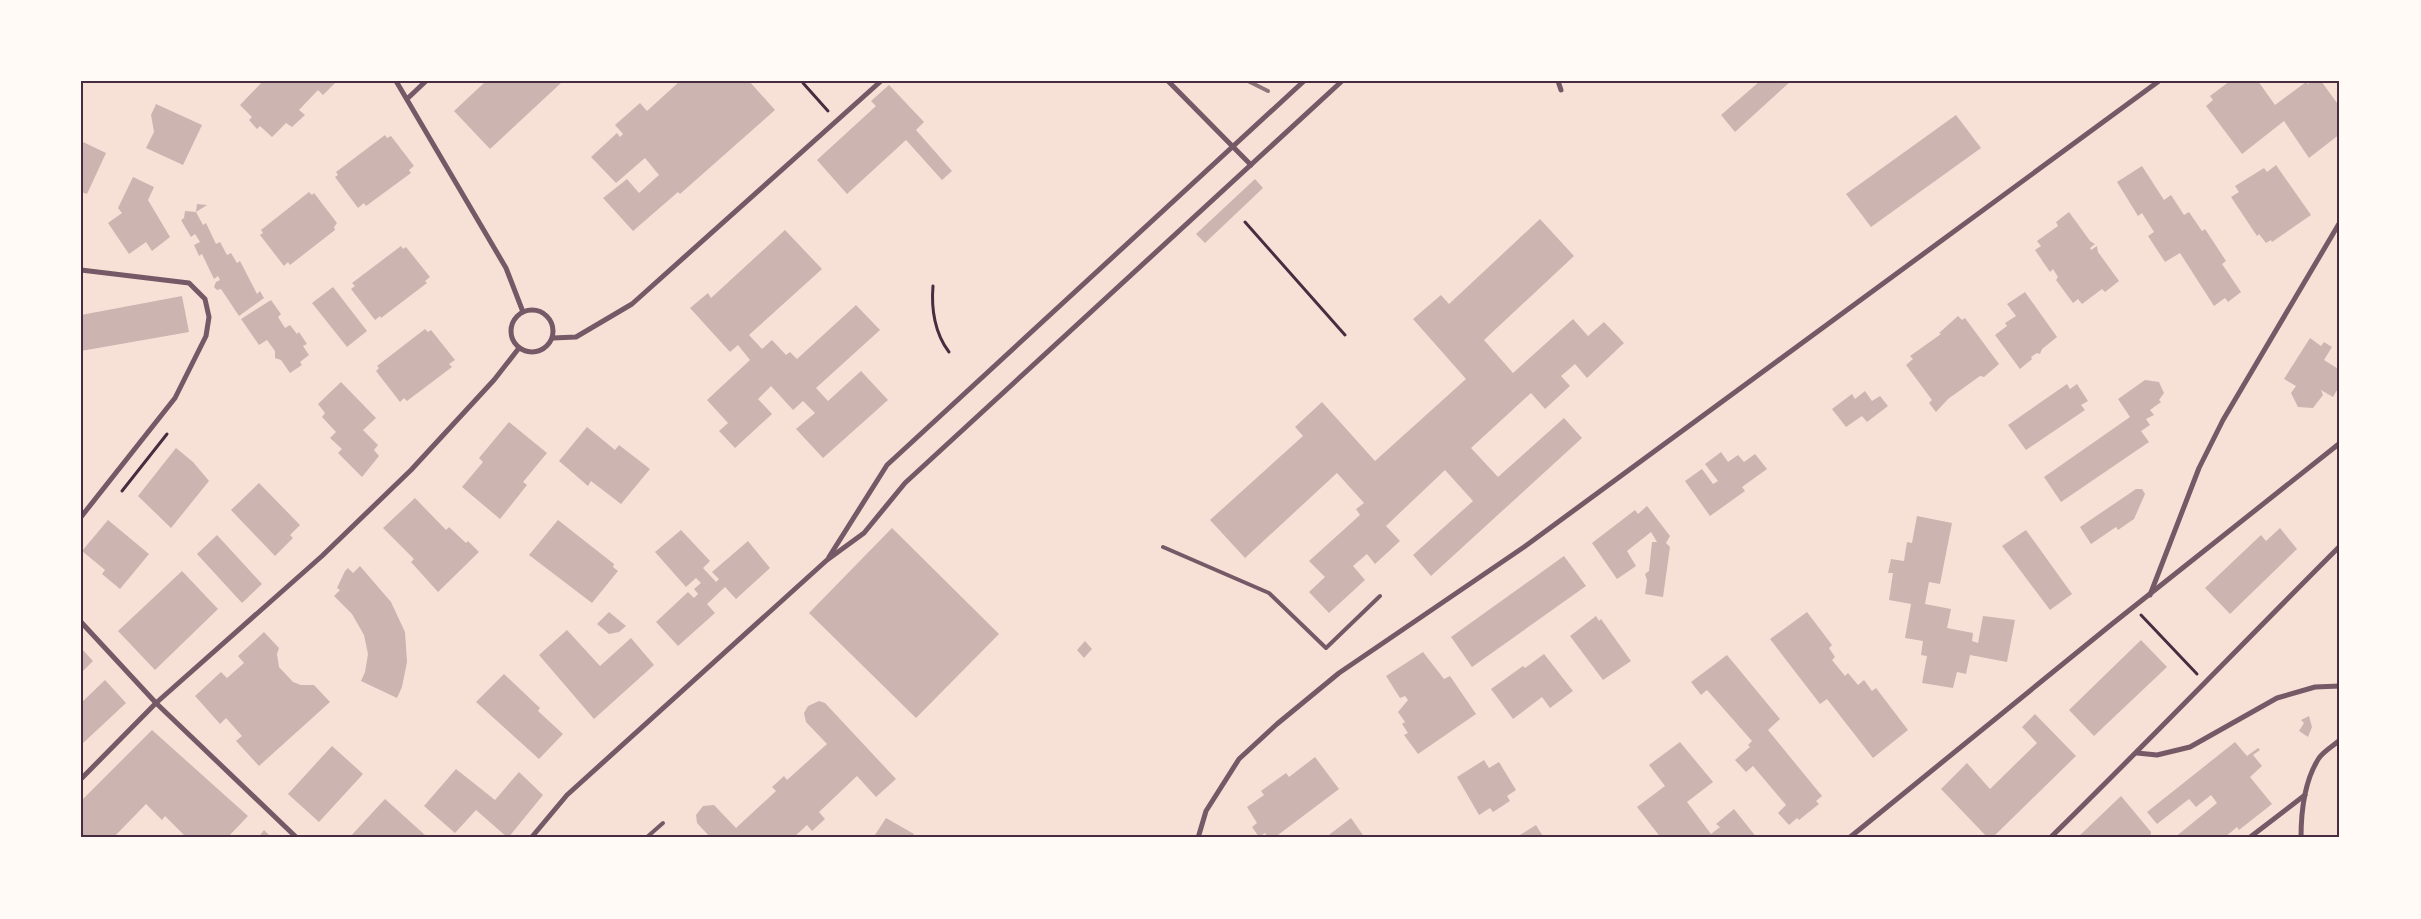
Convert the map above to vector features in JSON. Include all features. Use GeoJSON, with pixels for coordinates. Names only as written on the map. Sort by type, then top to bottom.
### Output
{"type":"FeatureCollection","features":[{"type":"Feature","properties":{"kind":"street"},"geometry":{"type":"LineString","coordinates":[[396,81],[506,268],[523,312]]}},
{"type":"Feature","properties":{"kind":"street"},"geometry":{"type":"LineString","coordinates":[[407,99],[426,81]]}},
{"type":"Feature","properties":{"kind":"street"},"geometry":{"type":"LineString","coordinates":[[553,338],[576,337],[632,304],[881,81]]}},
{"type":"Feature","properties":{"kind":"street"},"geometry":{"type":"LineString","coordinates":[[1168,81],[1251,166]]}},
{"type":"Feature","properties":{"kind":"street"},"geometry":{"type":"LineString","coordinates":[[531,838],[568,795],[827,560],[864,533],[905,483],[1342,81]]}},
{"type":"Feature","properties":{"kind":"street"},"geometry":{"type":"LineString","coordinates":[[1558,81],[1561,90]]}},
{"type":"Feature","properties":{"kind":"street"},"geometry":{"type":"LineString","coordinates":[[1198,838],[1206,811],[1239,759],[1277,724],[1339,673],[1524,547],[2160,81]]}},
{"type":"Feature","properties":{"kind":"street"},"geometry":{"type":"LineString","coordinates":[[827,560],[887,465],[1303,82]]}},
{"type":"Feature","properties":{"kind":"street"},"geometry":{"type":"LineString","coordinates":[[2150,595],[2199,468],[2223,420],[2340,222]]}},
{"type":"Feature","properties":{"kind":"street"},"geometry":{"type":"LineString","coordinates":[[81,270],[189,283],[205,299],[209,317],[206,336],[175,398],[81,517]]}},
{"type":"Feature","properties":{"kind":"street"},"geometry":{"type":"LineString","coordinates":[[538,310],[544,313],[553,324],[553,338],[550,344],[539,352],[525,351],[519,348],[511,336],[513,322],[523,312],[538,310]]}},
{"type":"Feature","properties":{"kind":"street"},"geometry":{"type":"LineString","coordinates":[[81,779],[156,702],[322,556],[411,470],[494,380],[519,348]]}},
{"type":"Feature","properties":{"kind":"street"},"geometry":{"type":"LineString","coordinates":[[1849,838],[2134,607],[2340,444]]}},
{"type":"Feature","properties":{"kind":"street"},"geometry":{"type":"LineString","coordinates":[[2050,838],[2137,753],[2205,681],[2340,546]]}},
{"type":"Feature","properties":{"kind":"street"},"geometry":{"type":"LineString","coordinates":[[81,622],[156,702],[297,838]]}},
{"type":"Feature","properties":{"kind":"street"},"geometry":{"type":"LineString","coordinates":[[2137,753],[2156,756],[2190,747],[2277,698],[2315,687],[2340,686]]}},
{"type":"Feature","properties":{"kind":"street"},"geometry":{"type":"LineString","coordinates":[[2301,838],[2305,795],[2309,778],[2320,757],[2340,740]]}},
{"type":"Feature","properties":{"kind":"street"},"geometry":{"type":"LineString","coordinates":[[2249,838],[2305,795]]}},
{"type":"Feature","properties":{"kind":"lane"},"geometry":{"type":"LineString","coordinates":[[1163,548],[1269,593],[1326,648],[1380,596]]}},
{"type":"Feature","properties":{"kind":"lane"},"geometry":{"type":"LineString","coordinates":[[646,838],[663,823]]}},
{"type":"Feature","properties":{"kind":"path"},"geometry":{"type":"LineString","coordinates":[[806,81],[803,83],[836,121]]}},
{"type":"Feature","properties":{"kind":"path"},"geometry":{"type":"LineString","coordinates":[[1245,222],[1345,335]]}},
{"type":"Feature","properties":{"kind":"path"},"geometry":{"type":"LineString","coordinates":[[933,286],[932,299],[937,328],[949,352]]}},
{"type":"Feature","properties":{"kind":"path"},"geometry":{"type":"LineString","coordinates":[[122,490],[167,434]]}},
{"type":"Feature","properties":{"kind":"path"},"geometry":{"type":"LineString","coordinates":[[2134,607],[2205,681]]}},
{"type":"Feature","properties":{"kind":"building"},"geometry":{"type":"Polygon","coordinates":[[[263,81],[337,81],[323,95],[318,90],[299,110],[305,115],[292,127],[286,123],[272,137],[260,126],[257,129],[249,120],[252,117],[240,105],[263,81]]]}},
{"type":"Feature","properties":{"kind":"building"},"geometry":{"type":"Polygon","coordinates":[[[486,81],[559,81],[561,83],[490,149],[454,111],[486,81]]]}},
{"type":"Feature","properties":{"kind":"building"},"geometry":{"type":"Polygon","coordinates":[[[680,81],[749,81],[775,110],[680,194],[678,192],[633,231],[603,198],[627,179],[639,193],[659,175],[645,158],[616,183],[591,157],[617,133],[620,137],[623,134],[615,125],[640,103],[647,111],[680,81]]]}},
{"type":"Feature","properties":{"kind":"building"},"geometry":{"type":"Polygon","coordinates":[[[1760,81],[1791,81],[1735,132],[1721,115],[1760,81]]]}},
{"type":"Feature","properties":{"kind":"building"},"geometry":{"type":"Polygon","coordinates":[[[2230,81],[2258,81],[2275,105],[2306,82],[2308,84],[2312,81],[2321,81],[2340,107],[2340,134],[2309,158],[2284,121],[2242,154],[2206,106],[2213,100],[2210,96],[2230,81]]]}},
{"type":"Feature","properties":{"kind":"building"},"geometry":{"type":"Polygon","coordinates":[[[889,85],[924,122],[916,130],[952,171],[942,180],[906,140],[847,194],[817,160],[876,106],[871,101],[889,85]]]}},
{"type":"Feature","properties":{"kind":"building"},"geometry":{"type":"Polygon","coordinates":[[[156,104],[202,125],[183,165],[146,148],[154,132],[151,115],[156,104]]]}},
{"type":"Feature","properties":{"kind":"building"},"geometry":{"type":"Polygon","coordinates":[[[1956,115],[1981,148],[1871,227],[1846,194],[1956,115]]]}},
{"type":"Feature","properties":{"kind":"building"},"geometry":{"type":"Polygon","coordinates":[[[385,135],[387,138],[391,136],[414,166],[409,170],[411,173],[366,206],[364,203],[358,208],[335,177],[338,175],[336,172],[385,135]]]}},
{"type":"Feature","properties":{"kind":"building"},"geometry":{"type":"Polygon","coordinates":[[[81,141],[106,153],[87,194],[81,192],[81,141]]]}},
{"type":"Feature","properties":{"kind":"building"},"geometry":{"type":"Polygon","coordinates":[[[2276,165],[2311,215],[2272,242],[2271,240],[2266,243],[2259,234],[2257,236],[2231,197],[2239,192],[2235,186],[2264,168],[2267,172],[2276,165]]]}},
{"type":"Feature","properties":{"kind":"building"},"geometry":{"type":"Polygon","coordinates":[[[2142,166],[2164,200],[2171,195],[2184,215],[2189,212],[2202,231],[2205,229],[2226,261],[2222,264],[2241,292],[2228,302],[2225,298],[2214,306],[2180,253],[2165,262],[2148,236],[2154,232],[2142,213],[2138,216],[2117,182],[2142,166]]]}},
{"type":"Feature","properties":{"kind":"building"},"geometry":{"type":"Polygon","coordinates":[[[133,177],[154,187],[148,200],[170,237],[152,251],[146,242],[129,254],[108,223],[122,213],[118,208],[133,177]]]}},
{"type":"Feature","properties":{"kind":"building"},"geometry":{"type":"Polygon","coordinates":[[[1255,179],[1263,188],[1205,243],[1196,234],[1255,179]]]}},
{"type":"Feature","properties":{"kind":"building"},"geometry":{"type":"Polygon","coordinates":[[[309,192],[312,195],[314,193],[337,223],[334,227],[335,230],[290,265],[288,262],[284,266],[260,235],[263,233],[261,230],[309,192]]]}},
{"type":"Feature","properties":{"kind":"building"},"geometry":{"type":"Polygon","coordinates":[[[197,204],[207,205],[196,212],[197,204]]]}},
{"type":"Feature","properties":{"kind":"building"},"geometry":{"type":"Polygon","coordinates":[[[185,211],[196,212],[203,225],[206,223],[216,244],[220,242],[227,255],[231,253],[237,263],[240,261],[257,294],[260,291],[264,298],[239,316],[221,289],[217,290],[214,287],[216,282],[220,280],[218,276],[214,279],[202,254],[199,256],[194,245],[200,242],[195,234],[191,237],[181,220],[184,218],[185,211]]]}},
{"type":"Feature","properties":{"kind":"building"},"geometry":{"type":"Polygon","coordinates":[[[2069,212],[2090,241],[2095,244],[2090,248],[2091,250],[2097,246],[2098,252],[2119,281],[2105,292],[2102,289],[2082,304],[2078,299],[2073,303],[2056,280],[2058,277],[2053,269],[2050,272],[2035,250],[2041,246],[2037,241],[2058,226],[2056,222],[2069,212]]]}},
{"type":"Feature","properties":{"kind":"building"},"geometry":{"type":"Polygon","coordinates":[[[1540,219],[1574,256],[1484,340],[1513,373],[1573,319],[1588,336],[1604,322],[1624,343],[1587,378],[1575,364],[1561,376],[1570,386],[1545,409],[1531,393],[1471,448],[1498,477],[1564,418],[1582,438],[1431,576],[1413,555],[1473,501],[1445,470],[1386,526],[1400,541],[1375,564],[1367,554],[1353,566],[1365,580],[1329,613],[1309,592],[1325,577],[1309,561],[1360,515],[1356,509],[1364,503],[1337,473],[1245,558],[1210,520],[1303,436],[1295,427],[1322,402],[1375,461],[1466,379],[1413,319],[1441,295],[1449,304],[1540,219]]]}},
{"type":"Feature","properties":{"kind":"building"},"geometry":{"type":"Polygon","coordinates":[[[785,230],[822,269],[749,335],[762,349],[772,340],[786,355],[790,352],[797,359],[856,305],[880,330],[816,388],[828,401],[861,371],[888,400],[823,458],[796,429],[815,413],[803,401],[793,410],[771,386],[758,399],[772,414],[735,448],[719,431],[728,423],[707,400],[750,360],[738,345],[730,352],[690,308],[708,293],[711,298],[785,230]]]}},
{"type":"Feature","properties":{"kind":"building"},"geometry":{"type":"Polygon","coordinates":[[[401,246],[403,249],[406,247],[430,277],[425,281],[427,283],[381,318],[380,316],[375,320],[351,289],[355,286],[352,283],[401,246]]]}},
{"type":"Feature","properties":{"kind":"building"},"geometry":{"type":"Polygon","coordinates":[[[333,287],[367,331],[347,347],[312,303],[333,287]]]}},
{"type":"Feature","properties":{"kind":"building"},"geometry":{"type":"Polygon","coordinates":[[[2025,292],[2057,337],[2042,349],[2040,354],[2037,353],[2031,357],[2032,359],[2020,369],[1995,335],[2007,326],[2005,323],[2016,316],[2007,304],[2025,292]]]}},
{"type":"Feature","properties":{"kind":"building"},"geometry":{"type":"Polygon","coordinates":[[[182,296],[189,332],[81,351],[81,315],[182,296]]]}},
{"type":"Feature","properties":{"kind":"building"},"geometry":{"type":"Polygon","coordinates":[[[271,300],[281,314],[278,317],[285,328],[290,325],[297,334],[299,332],[307,344],[303,346],[309,355],[300,362],[302,365],[290,373],[281,360],[275,358],[275,351],[267,340],[259,345],[241,319],[271,300]]]}},
{"type":"Feature","properties":{"kind":"building"},"geometry":{"type":"Polygon","coordinates":[[[1958,316],[1962,320],[1965,318],[1999,364],[1984,377],[1980,376],[1948,399],[1936,412],[1929,403],[1932,400],[1906,365],[1913,359],[1910,356],[1941,334],[1939,333],[1958,316]]]}},
{"type":"Feature","properties":{"kind":"building"},"geometry":{"type":"Polygon","coordinates":[[[425,329],[428,332],[431,330],[455,360],[449,364],[452,367],[407,401],[404,398],[400,402],[376,371],[379,368],[377,366],[425,329]]]}},
{"type":"Feature","properties":{"kind":"building"},"geometry":{"type":"Polygon","coordinates":[[[2310,338],[2321,346],[2324,342],[2332,347],[2324,360],[2340,370],[2340,385],[2333,397],[2321,390],[2323,395],[2313,408],[2298,407],[2291,393],[2296,386],[2284,379],[2310,338]]]}},
{"type":"Feature","properties":{"kind":"building"},"geometry":{"type":"Polygon","coordinates":[[[2145,380],[2159,382],[2164,393],[2159,400],[2161,402],[2150,410],[2154,415],[2146,419],[2150,425],[2141,431],[2149,442],[2061,502],[2044,477],[2130,417],[2118,399],[2145,380]]]}},
{"type":"Feature","properties":{"kind":"building"},"geometry":{"type":"Polygon","coordinates":[[[341,382],[376,418],[363,430],[378,445],[374,450],[379,456],[362,477],[338,453],[342,449],[330,438],[336,432],[322,417],[325,413],[318,404],[341,382]]]}},
{"type":"Feature","properties":{"kind":"building"},"geometry":{"type":"Polygon","coordinates":[[[2067,384],[2070,389],[2077,384],[2088,401],[2081,405],[2085,410],[2026,450],[2008,425],[2067,384]]]}},
{"type":"Feature","properties":{"kind":"building"},"geometry":{"type":"Polygon","coordinates":[[[1865,391],[1872,401],[1880,396],[1888,406],[1867,422],[1862,416],[1846,427],[1832,409],[1852,394],[1855,399],[1865,391]]]}},
{"type":"Feature","properties":{"kind":"building"},"geometry":{"type":"Polygon","coordinates":[[[509,422],[547,453],[523,482],[527,485],[500,519],[462,487],[483,462],[479,458],[509,422]]]}},
{"type":"Feature","properties":{"kind":"building"},"geometry":{"type":"Polygon","coordinates":[[[587,427],[615,450],[619,445],[650,469],[621,504],[591,481],[588,486],[559,461],[587,427]]]}},
{"type":"Feature","properties":{"kind":"building"},"geometry":{"type":"Polygon","coordinates":[[[176,448],[193,462],[209,481],[171,528],[138,496],[176,448]]]}},
{"type":"Feature","properties":{"kind":"building"},"geometry":{"type":"Polygon","coordinates":[[[1721,452],[1728,462],[1738,455],[1744,462],[1755,454],[1767,469],[1742,487],[1745,491],[1710,516],[1685,481],[1702,469],[1713,484],[1718,481],[1705,464],[1721,452]]]}},
{"type":"Feature","properties":{"kind":"building"},"geometry":{"type":"Polygon","coordinates":[[[259,483],[300,525],[290,535],[293,538],[275,556],[231,510],[259,483]]]}},
{"type":"Feature","properties":{"kind":"building"},"geometry":{"type":"Polygon","coordinates":[[[2136,489],[2142,489],[2145,494],[2134,519],[2118,530],[2116,527],[2091,544],[2080,527],[2136,489]]]}},
{"type":"Feature","properties":{"kind":"building"},"geometry":{"type":"Polygon","coordinates":[[[415,498],[446,530],[449,527],[479,552],[438,592],[411,562],[414,559],[383,528],[415,498]]]}},
{"type":"Feature","properties":{"kind":"building"},"geometry":{"type":"Polygon","coordinates":[[[1647,506],[1670,536],[1666,543],[1670,547],[1663,597],[1645,594],[1647,580],[1645,574],[1649,571],[1652,542],[1657,542],[1651,532],[1627,551],[1636,566],[1617,579],[1592,543],[1635,510],[1638,514],[1647,506]]]}},
{"type":"Feature","properties":{"kind":"building"},"geometry":{"type":"Polygon","coordinates":[[[1917,516],[1952,523],[1940,584],[1929,582],[1925,604],[1951,609],[1947,628],[1973,633],[1972,641],[1978,643],[1983,616],[2015,620],[2007,662],[1970,655],[1966,674],[1957,672],[1953,688],[1922,683],[1927,656],[1921,655],[1923,641],[1905,638],[1911,604],[1889,600],[1893,573],[1888,573],[1891,559],[1904,561],[1907,542],[1912,543],[1917,516]]]}},
{"type":"Feature","properties":{"kind":"building"},"geometry":{"type":"Polygon","coordinates":[[[108,520],[149,554],[120,589],[102,574],[105,570],[82,551],[108,520]]]}},
{"type":"Feature","properties":{"kind":"building"},"geometry":{"type":"Polygon","coordinates":[[[558,520],[614,564],[613,567],[618,571],[592,603],[529,555],[558,520]]]}},
{"type":"Feature","properties":{"kind":"building"},"geometry":{"type":"Polygon","coordinates":[[[892,528],[999,634],[916,718],[809,613],[892,528]]]}},
{"type":"Feature","properties":{"kind":"building"},"geometry":{"type":"Polygon","coordinates":[[[2280,528],[2297,549],[2230,614],[2205,588],[2261,535],[2266,541],[2280,528]]]}},
{"type":"Feature","properties":{"kind":"building"},"geometry":{"type":"Polygon","coordinates":[[[681,530],[710,561],[703,568],[716,582],[719,579],[712,572],[748,541],[770,568],[736,599],[725,587],[707,604],[715,613],[678,646],[656,622],[688,592],[694,598],[698,594],[694,589],[701,583],[696,578],[686,587],[655,552],[681,530]]]}},
{"type":"Feature","properties":{"kind":"building"},"geometry":{"type":"Polygon","coordinates":[[[2026,530],[2072,594],[2050,610],[2002,546],[2026,530]]]}},
{"type":"Feature","properties":{"kind":"building"},"geometry":{"type":"Polygon","coordinates":[[[217,535],[262,584],[242,603],[197,554],[217,535]]]}},
{"type":"Feature","properties":{"kind":"building"},"geometry":{"type":"Polygon","coordinates":[[[1564,556],[1586,586],[1472,667],[1451,637],[1564,556]]]}},
{"type":"Feature","properties":{"kind":"building"},"geometry":{"type":"Polygon","coordinates":[[[360,566],[391,602],[405,632],[407,662],[402,687],[397,698],[361,681],[365,672],[368,654],[364,635],[352,614],[334,596],[340,590],[337,588],[345,571],[348,568],[353,573],[360,566]]]}},
{"type":"Feature","properties":{"kind":"building"},"geometry":{"type":"Polygon","coordinates":[[[182,571],[218,609],[155,670],[118,631],[182,571]]]}},
{"type":"Feature","properties":{"kind":"building"},"geometry":{"type":"Polygon","coordinates":[[[609,612],[626,626],[619,632],[609,634],[597,624],[609,612]]]}},
{"type":"Feature","properties":{"kind":"building"},"geometry":{"type":"Polygon","coordinates":[[[1807,612],[1832,645],[1829,648],[1835,657],[1832,660],[1845,676],[1848,673],[1858,685],[1864,680],[1872,691],[1876,688],[1908,730],[1873,758],[1827,699],[1820,704],[1770,639],[1807,612]]]}},
{"type":"Feature","properties":{"kind":"building"},"geometry":{"type":"Polygon","coordinates":[[[1596,616],[1599,621],[1601,619],[1631,661],[1603,680],[1570,636],[1596,616]]]}},
{"type":"Feature","properties":{"kind":"building"},"geometry":{"type":"Polygon","coordinates":[[[567,630],[600,666],[631,638],[654,665],[594,719],[539,655],[567,630]]]}},
{"type":"Feature","properties":{"kind":"building"},"geometry":{"type":"Polygon","coordinates":[[[264,632],[279,648],[277,654],[279,667],[293,682],[301,685],[314,685],[330,702],[259,766],[236,741],[242,736],[226,718],[220,724],[195,696],[221,672],[227,678],[244,663],[238,656],[264,632]]]}},
{"type":"Feature","properties":{"kind":"building"},"geometry":{"type":"Polygon","coordinates":[[[2141,640],[2167,667],[2094,736],[2069,710],[2141,640]]]}},
{"type":"Feature","properties":{"kind":"building"},"geometry":{"type":"Polygon","coordinates":[[[1085,641],[1092,649],[1084,658],[1077,650],[1085,641]]]}},
{"type":"Feature","properties":{"kind":"building"},"geometry":{"type":"Polygon","coordinates":[[[81,648],[93,661],[81,673],[81,648]]]}},
{"type":"Feature","properties":{"kind":"building"},"geometry":{"type":"Polygon","coordinates":[[[1423,652],[1444,679],[1450,676],[1476,714],[1418,754],[1404,735],[1408,733],[1402,724],[1405,722],[1398,712],[1408,700],[1405,696],[1400,698],[1386,676],[1423,652]]]}},
{"type":"Feature","properties":{"kind":"building"},"geometry":{"type":"Polygon","coordinates":[[[1544,654],[1573,691],[1550,708],[1542,697],[1513,719],[1491,689],[1523,666],[1525,668],[1544,654]]]}},
{"type":"Feature","properties":{"kind":"building"},"geometry":{"type":"Polygon","coordinates":[[[1727,655],[1780,719],[1768,730],[1822,796],[1816,801],[1819,804],[1799,820],[1797,818],[1789,825],[1778,813],[1786,805],[1753,766],[1746,772],[1735,760],[1750,747],[1748,745],[1752,741],[1707,690],[1701,695],[1691,682],[1727,655]]]}},
{"type":"Feature","properties":{"kind":"building"},"geometry":{"type":"Polygon","coordinates":[[[504,674],[540,708],[538,711],[563,734],[539,759],[476,702],[504,674]]]}},
{"type":"Feature","properties":{"kind":"building"},"geometry":{"type":"Polygon","coordinates":[[[105,680],[126,703],[81,745],[81,703],[105,680]]]}},
{"type":"Feature","properties":{"kind":"building"},"geometry":{"type":"Polygon","coordinates":[[[819,701],[825,703],[896,779],[876,797],[857,776],[819,812],[825,819],[812,831],[807,825],[793,838],[711,838],[697,823],[696,815],[703,806],[714,805],[736,828],[776,791],[772,787],[784,776],[787,780],[827,744],[806,722],[804,713],[808,706],[819,701]]]}},
{"type":"Feature","properties":{"kind":"building"},"geometry":{"type":"Polygon","coordinates":[[[2035,714],[2076,756],[1992,838],[1988,838],[1941,789],[1967,763],[1990,789],[2037,743],[2022,727],[2035,714]]]}},
{"type":"Feature","properties":{"kind":"building"},"geometry":{"type":"Polygon","coordinates":[[[2309,716],[2312,727],[2308,737],[2299,731],[2304,723],[2301,720],[2309,716]]]}},
{"type":"Feature","properties":{"kind":"building"},"geometry":{"type":"Polygon","coordinates":[[[152,730],[248,816],[227,838],[187,838],[165,816],[162,820],[146,804],[113,838],[81,838],[81,801],[152,730]]]}},
{"type":"Feature","properties":{"kind":"building"},"geometry":{"type":"Polygon","coordinates":[[[1680,742],[1713,782],[1687,802],[1711,834],[1720,827],[1716,824],[1734,809],[1757,838],[1661,838],[1637,807],[1665,786],[1649,765],[1680,742]]]}},
{"type":"Feature","properties":{"kind":"building"},"geometry":{"type":"Polygon","coordinates":[[[2235,742],[2247,756],[2258,748],[2260,750],[2253,755],[2262,766],[2250,777],[2272,804],[2239,830],[2237,827],[2224,838],[2174,838],[2217,803],[2211,795],[2196,807],[2189,799],[2157,824],[2147,812],[2235,742]]]}},
{"type":"Feature","properties":{"kind":"building"},"geometry":{"type":"Polygon","coordinates":[[[332,746],[363,774],[319,822],[288,794],[332,746]]]}},
{"type":"Feature","properties":{"kind":"building"},"geometry":{"type":"Polygon","coordinates":[[[1315,757],[1339,789],[1274,838],[1268,838],[1265,833],[1259,837],[1252,827],[1257,823],[1247,807],[1264,795],[1261,791],[1286,773],[1289,777],[1315,757]]]}},
{"type":"Feature","properties":{"kind":"building"},"geometry":{"type":"Polygon","coordinates":[[[1484,760],[1489,768],[1499,762],[1516,790],[1507,796],[1510,801],[1493,812],[1490,808],[1479,815],[1457,777],[1484,760]]]}},
{"type":"Feature","properties":{"kind":"building"},"geometry":{"type":"Polygon","coordinates":[[[456,769],[495,800],[519,772],[543,795],[508,838],[476,810],[455,833],[424,806],[456,769]]]}},
{"type":"Feature","properties":{"kind":"building"},"geometry":{"type":"Polygon","coordinates":[[[2121,796],[2151,832],[2150,838],[2077,838],[2121,796]]]}},
{"type":"Feature","properties":{"kind":"building"},"geometry":{"type":"Polygon","coordinates":[[[385,799],[425,835],[422,838],[349,838],[385,799]]]}},
{"type":"Feature","properties":{"kind":"building"},"geometry":{"type":"Polygon","coordinates":[[[886,818],[914,834],[912,838],[873,838],[886,818]]]}},
{"type":"Feature","properties":{"kind":"building"},"geometry":{"type":"Polygon","coordinates":[[[1351,818],[1365,838],[1325,838],[1351,818]]]}},
{"type":"Feature","properties":{"kind":"building"},"geometry":{"type":"Polygon","coordinates":[[[1536,825],[1544,838],[1515,838],[1536,825]]]}},
{"type":"Feature","properties":{"kind":"building"},"geometry":{"type":"Polygon","coordinates":[[[264,830],[272,838],[258,838],[264,830]]]}},
{"type":"Feature","properties":{"kind":"railway"},"geometry":{"type":"LineString","coordinates":[[1248,81],[1268,91]]}}]}
